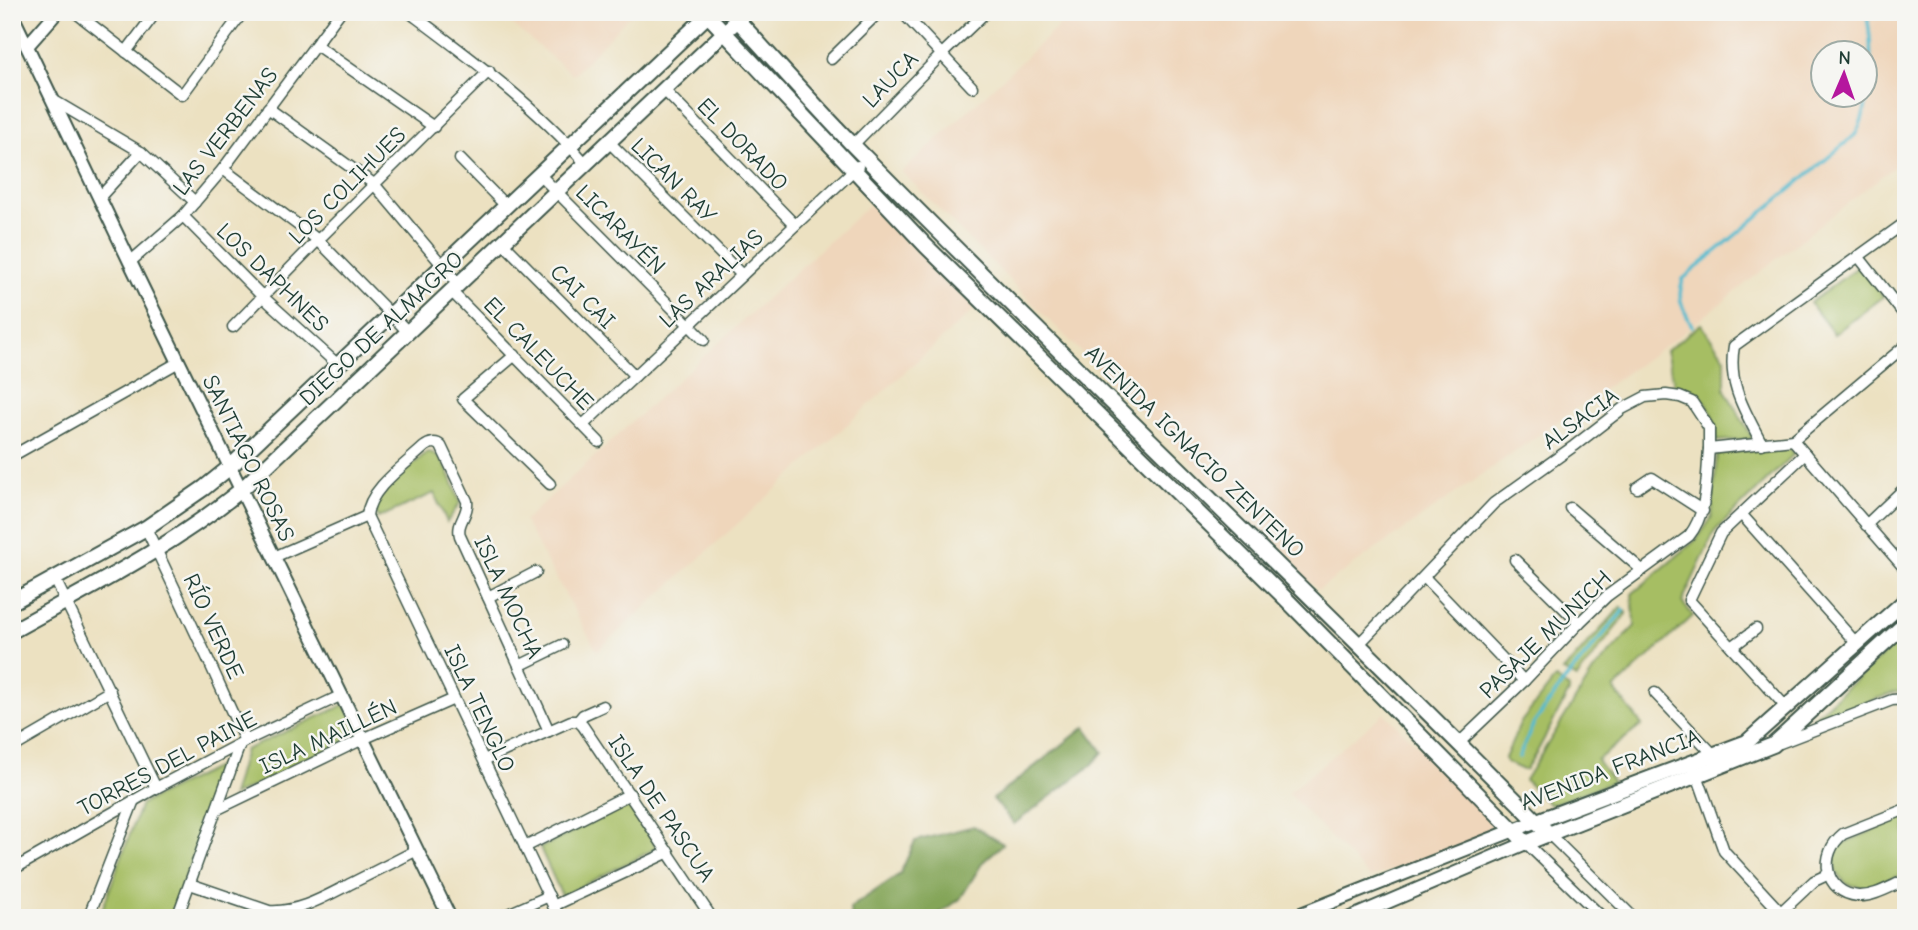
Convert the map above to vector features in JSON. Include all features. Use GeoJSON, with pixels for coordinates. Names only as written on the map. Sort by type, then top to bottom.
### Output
{"type":"FeatureCollection","features":[{"type":"Feature","properties":{"kind":"main road","name":"AVENIDA IGNACIO ZENTENO"},"geometry":{"type":"LineString","coordinates":[[708,13],[926,246],[1304,617],[1526,843]]}},
{"type":"Feature","properties":{"kind":"main road","name":"DIEGO DE ALMAGRO"},"geometry":{"type":"LineString","coordinates":[[12,603],[146,528],[230,467],[708,13]]}},
{"type":"Feature","properties":{"kind":"main road","name":"AVENIDA IGNACIO ZENTENO"},"geometry":{"type":"LineString","coordinates":[[738,15],[853,145],[940,233],[1550,835]]}},
{"type":"Feature","properties":{"kind":"main road","name":"DIEGO DE ALMAGRO"},"geometry":{"type":"LineString","coordinates":[[12,631],[157,550],[241,490],[724,33],[738,15]]}},
{"type":"Feature","properties":{"kind":"main road"},"geometry":{"type":"LineString","coordinates":[[926,246],[940,233]]}},
{"type":"Feature","properties":{"kind":"main road"},"geometry":{"type":"LineString","coordinates":[[1060,376],[1072,363]]}},
{"type":"Feature","properties":{"kind":"main road","name":"AVENIDA FRANCIA"},"geometry":{"type":"LineString","coordinates":[[1526,843],[1550,835],[1694,769],[1713,754],[1746,742],[1906,600]]}},
{"type":"Feature","properties":{"kind":"main road"},"geometry":{"type":"LineString","coordinates":[[1304,617],[1321,607]]}},
{"type":"Feature","properties":{"kind":"main road","name":"AVENIDA FRANCIA"},"geometry":{"type":"LineString","coordinates":[[1537,821],[1773,746],[1906,623]]}},
{"type":"Feature","properties":{"kind":"main road"},"geometry":{"type":"LineString","coordinates":[[1824,673],[1838,686]]}},
{"type":"Feature","properties":{"kind":"street"},"geometry":{"type":"LineString","coordinates":[[27,46],[57,12]]}},
{"type":"Feature","properties":{"kind":"street"},"geometry":{"type":"LineString","coordinates":[[75,12],[183,96],[243,12]]}},
{"type":"Feature","properties":{"kind":"street"},"geometry":{"type":"LineString","coordinates":[[126,52],[156,12]]}},
{"type":"Feature","properties":{"kind":"street","name":"LAS VERBENAS"},"geometry":{"type":"LineString","coordinates":[[130,262],[183,216],[223,169],[340,12]]}},
{"type":"Feature","properties":{"kind":"street"},"geometry":{"type":"LineString","coordinates":[[410,12],[489,71],[586,164]]}},
{"type":"Feature","properties":{"kind":"street"},"geometry":{"type":"LineString","coordinates":[[831,59],[879,12]]}},
{"type":"Feature","properties":{"kind":"street"},"geometry":{"type":"LineString","coordinates":[[902,12],[972,87]]}},
{"type":"Feature","properties":{"kind":"street","name":"LAUCA"},"geometry":{"type":"LineString","coordinates":[[853,145],[986,12]]}},
{"type":"Feature","properties":{"kind":"street","name":"SANTIAGO ROSAS"},"geometry":{"type":"LineString","coordinates":[[12,15],[450,918]]}},
{"type":"Feature","properties":{"kind":"street"},"geometry":{"type":"LineString","coordinates":[[316,45],[434,127]]}},
{"type":"Feature","properties":{"kind":"street","name":"LOS COLIHUES"},"geometry":{"type":"LineString","coordinates":[[233,327],[489,71]]}},
{"type":"Feature","properties":{"kind":"street","name":"EL DORADO"},"geometry":{"type":"LineString","coordinates":[[664,90],[795,225]]}},
{"type":"Feature","properties":{"kind":"street"},"geometry":{"type":"LineString","coordinates":[[53,100],[141,152],[195,202]]}},
{"type":"Feature","properties":{"kind":"street","name":"EL CALEUCHE"},"geometry":{"type":"LineString","coordinates":[[268,108],[374,184],[443,266],[455,288],[599,442]]}},
{"type":"Feature","properties":{"kind":"street","name":"LICAN RAY"},"geometry":{"type":"LineString","coordinates":[[609,142],[742,275]]}},
{"type":"Feature","properties":{"kind":"street"},"geometry":{"type":"LineString","coordinates":[[99,198],[141,152]]}},
{"type":"Feature","properties":{"kind":"street","name":"LAS ARALIAS"},"geometry":{"type":"LineString","coordinates":[[583,425],[866,158]]}},
{"type":"Feature","properties":{"kind":"street"},"geometry":{"type":"LineString","coordinates":[[460,159],[506,206]]}},
{"type":"Feature","properties":{"kind":"street"},"geometry":{"type":"LineString","coordinates":[[223,169],[318,240],[409,333]]}},
{"type":"Feature","properties":{"kind":"street","name":"LICARAYÉN"},"geometry":{"type":"LineString","coordinates":[[540,175],[704,340]]}},
{"type":"Feature","properties":{"kind":"street","name":"LOS DAPHNES"},"geometry":{"type":"LineString","coordinates":[[183,216],[262,296],[338,365]]}},
{"type":"Feature","properties":{"kind":"street"},"geometry":{"type":"LineString","coordinates":[[1762,444],[1737,394],[1731,362],[1734,346],[1906,222]]}},
{"type":"Feature","properties":{"kind":"street","name":"CAI CAI"},"geometry":{"type":"LineString","coordinates":[[503,243],[635,376]]}},
{"type":"Feature","properties":{"kind":"street"},"geometry":{"type":"LineString","coordinates":[[1858,256],[1906,317]]}},
{"type":"Feature","properties":{"kind":"street"},"geometry":{"type":"LineString","coordinates":[[1709,449],[1793,440],[1906,345]]}},
{"type":"Feature","properties":{"kind":"street"},"geometry":{"type":"LineString","coordinates":[[515,355],[463,399],[550,484]]}},
{"type":"Feature","properties":{"kind":"street"},"geometry":{"type":"LineString","coordinates":[[12,456],[179,362]]}},
{"type":"Feature","properties":{"kind":"street","name":"ALSACIA"},"geometry":{"type":"LineString","coordinates":[[1359,644],[1494,503],[1622,409],[1645,397],[1666,395],[1692,402],[1709,428],[1709,449]]}},
{"type":"Feature","properties":{"kind":"street"},"geometry":{"type":"LineString","coordinates":[[1793,440],[1906,570]]}},
{"type":"Feature","properties":{"kind":"street","name":"ISLA MOCHA"},"geometry":{"type":"LineString","coordinates":[[367,516],[369,503],[376,491],[424,447],[435,443],[441,446],[467,502],[468,508],[459,524],[458,532],[550,731]]}},
{"type":"Feature","properties":{"kind":"street","name":"PASAJE MUNICH"},"geometry":{"type":"LineString","coordinates":[[1459,743],[1607,596],[1689,536],[1703,511],[1709,449]]}},
{"type":"Feature","properties":{"kind":"street"},"geometry":{"type":"LineString","coordinates":[[1786,707],[1689,600],[1721,533],[1805,454]]}},
{"type":"Feature","properties":{"kind":"street"},"geometry":{"type":"LineString","coordinates":[[1637,488],[1653,478],[1703,511]]}},
{"type":"Feature","properties":{"kind":"street"},"geometry":{"type":"LineString","coordinates":[[1867,525],[1906,487]]}},
{"type":"Feature","properties":{"kind":"street"},"geometry":{"type":"LineString","coordinates":[[1570,508],[1642,570]]}},
{"type":"Feature","properties":{"kind":"street"},"geometry":{"type":"LineString","coordinates":[[1742,514],[1857,644]]}},
{"type":"Feature","properties":{"kind":"street"},"geometry":{"type":"LineString","coordinates":[[274,558],[367,516]]}},
{"type":"Feature","properties":{"kind":"street","name":"ISLA TENGLO"},"geometry":{"type":"LineString","coordinates":[[367,516],[559,918]]}},
{"type":"Feature","properties":{"kind":"street","name":"RÍO VERDE"},"geometry":{"type":"LineString","coordinates":[[146,528],[243,743]]}},
{"type":"Feature","properties":{"kind":"street"},"geometry":{"type":"LineString","coordinates":[[1515,560],[1579,622]]}},
{"type":"Feature","properties":{"kind":"street"},"geometry":{"type":"LineString","coordinates":[[488,597],[536,572]]}},
{"type":"Feature","properties":{"kind":"street"},"geometry":{"type":"LineString","coordinates":[[1424,577],[1524,681]]}},
{"type":"Feature","properties":{"kind":"street"},"geometry":{"type":"LineString","coordinates":[[55,579],[156,788]]}},
{"type":"Feature","properties":{"kind":"street"},"geometry":{"type":"LineString","coordinates":[[1732,647],[1756,629]]}},
{"type":"Feature","properties":{"kind":"street"},"geometry":{"type":"LineString","coordinates":[[519,666],[562,645]]}},
{"type":"Feature","properties":{"kind":"street"},"geometry":{"type":"LineString","coordinates":[[12,748],[110,691]]}},
{"type":"Feature","properties":{"kind":"street"},"geometry":{"type":"LineString","coordinates":[[1655,693],[1713,754]]}},
{"type":"Feature","properties":{"kind":"street","name":"TORRES DEL PAINE"},"geometry":{"type":"LineString","coordinates":[[12,870],[156,788],[342,695]]}},
{"type":"Feature","properties":{"kind":"street","name":"ISLA MAILLÉN"},"geometry":{"type":"LineString","coordinates":[[218,809],[454,698]]}},
{"type":"Feature","properties":{"kind":"street"},"geometry":{"type":"LineString","coordinates":[[1773,746],[1892,700],[1906,699]]}},
{"type":"Feature","properties":{"kind":"street"},"geometry":{"type":"LineString","coordinates":[[484,760],[571,721],[578,721],[583,715],[603,706]]}},
{"type":"Feature","properties":{"kind":"street","name":"ISLA DE PASCUA"},"geometry":{"type":"LineString","coordinates":[[578,721],[712,918]]}},
{"type":"Feature","properties":{"kind":"street"},"geometry":{"type":"LineString","coordinates":[[177,918],[243,743]]}},
{"type":"Feature","properties":{"kind":"street"},"geometry":{"type":"LineString","coordinates":[[1694,769],[1724,851],[1783,915],[1814,881],[1829,874]]}},
{"type":"Feature","properties":{"kind":"street"},"geometry":{"type":"LineString","coordinates":[[525,847],[630,794]]}},
{"type":"Feature","properties":{"kind":"street"},"geometry":{"type":"LineString","coordinates":[[88,918],[134,800]]}},
{"type":"Feature","properties":{"kind":"street"},"geometry":{"type":"LineString","coordinates":[[1906,809],[1843,834],[1835,840],[1827,858],[1829,874],[1835,884],[1842,890],[1860,896],[1906,880]]}},
{"type":"Feature","properties":{"kind":"street","name":"AVENIDA FRANCIA"},"geometry":{"type":"LineString","coordinates":[[1292,918],[1537,821]]}},
{"type":"Feature","properties":{"kind":"street","name":"AVENIDA IGNACIO ZENTENO"},"geometry":{"type":"LineString","coordinates":[[1550,835],[1634,918]]}},
{"type":"Feature","properties":{"kind":"street","name":"AVENIDA FRANCIA"},"geometry":{"type":"LineString","coordinates":[[1350,918],[1526,843]]}},
{"type":"Feature","properties":{"kind":"street","name":"AVENIDA IGNACIO ZENTENO"},"geometry":{"type":"LineString","coordinates":[[1526,843],[1603,918]]}},
{"type":"Feature","properties":{"kind":"street"},"geometry":{"type":"LineString","coordinates":[[190,884],[269,911],[281,911],[317,901],[417,850]]}},
{"type":"Feature","properties":{"kind":"street"},"geometry":{"type":"LineString","coordinates":[[499,918],[551,901],[669,852]]}},
{"type":"Feature","properties":{"kind":"shaded area"},"geometry":{"type":"Polygon","coordinates":[[[497,12],[633,12],[573,75],[497,12]]]}},
{"type":"Feature","properties":{"kind":"shaded area"},"geometry":{"type":"Polygon","coordinates":[[[1074,12],[1906,12],[1906,157],[1682,334],[1318,590],[902,172],[1074,12]]]}},
{"type":"Feature","properties":{"kind":"shaded area"},"geometry":{"type":"Polygon","coordinates":[[[870,204],[977,307],[597,651],[524,521],[870,204]]]}},
{"type":"Feature","properties":{"kind":"shaded area"},"geometry":{"type":"Polygon","coordinates":[[[1384,713],[1504,829],[1370,878],[1288,793],[1384,713]]]}},
{"type":"Feature","properties":{"kind":"green space"},"geometry":{"type":"Polygon","coordinates":[[[1859,266],[1883,297],[1834,334],[1810,303],[1859,266]]]}},
{"type":"Feature","properties":{"kind":"green space"},"geometry":{"type":"Polygon","coordinates":[[[1701,324],[1725,358],[1725,390],[1753,439],[1717,441],[1714,419],[1704,400],[1692,391],[1675,387],[1666,351],[1701,324]]]}},
{"type":"Feature","properties":{"kind":"green space"},"geometry":{"type":"Polygon","coordinates":[[[1786,446],[1794,454],[1715,531],[1682,602],[1693,616],[1614,689],[1642,725],[1597,760],[1613,782],[1550,805],[1525,780],[1594,670],[1635,626],[1632,594],[1697,539],[1712,517],[1717,454],[1786,446]]]}},
{"type":"Feature","properties":{"kind":"green space"},"geometry":{"type":"Polygon","coordinates":[[[427,452],[434,453],[444,464],[460,503],[447,522],[434,493],[378,518],[374,508],[378,496],[427,452]]]}},
{"type":"Feature","properties":{"kind":"green space"},"geometry":{"type":"Polygon","coordinates":[[[1621,607],[1626,614],[1577,678],[1563,671],[1621,607]]]}},
{"type":"Feature","properties":{"kind":"green space"},"geometry":{"type":"Polygon","coordinates":[[[1906,634],[1906,692],[1896,692],[1817,720],[1814,717],[1906,634]]]}},
{"type":"Feature","properties":{"kind":"green space"},"geometry":{"type":"Polygon","coordinates":[[[1556,679],[1569,688],[1569,692],[1538,750],[1525,770],[1506,762],[1505,758],[1521,722],[1556,679]]]}},
{"type":"Feature","properties":{"kind":"green space"},"geometry":{"type":"Polygon","coordinates":[[[346,704],[362,737],[232,796],[245,750],[346,704]]]}},
{"type":"Feature","properties":{"kind":"green space"},"geometry":{"type":"Polygon","coordinates":[[[1085,727],[1103,752],[1092,765],[1014,824],[993,799],[1085,727]]]}},
{"type":"Feature","properties":{"kind":"green space"},"geometry":{"type":"Polygon","coordinates":[[[227,762],[170,918],[99,918],[141,804],[227,762]]]}},
{"type":"Feature","properties":{"kind":"green space"},"geometry":{"type":"Polygon","coordinates":[[[628,804],[657,848],[562,896],[540,848],[628,804]]]}},
{"type":"Feature","properties":{"kind":"green space"},"geometry":{"type":"Polygon","coordinates":[[[1906,816],[1906,873],[1865,888],[1846,884],[1837,873],[1834,857],[1841,844],[1906,816]]]}},
{"type":"Feature","properties":{"kind":"green space"},"geometry":{"type":"Polygon","coordinates":[[[974,826],[1003,844],[983,862],[960,899],[933,918],[851,918],[850,908],[900,874],[915,841],[974,826]]]}},
{"type":"Feature","properties":{"kind":"waterway"},"geometry":{"type":"LineString","coordinates":[[1692,326],[1680,298],[1683,279],[1855,135],[1865,108],[1870,75],[1870,41],[1866,12]]}},
{"type":"Feature","properties":{"kind":"waterway"},"geometry":{"type":"LineString","coordinates":[[1519,757],[1533,725],[1565,680],[1624,610]]}}]}
